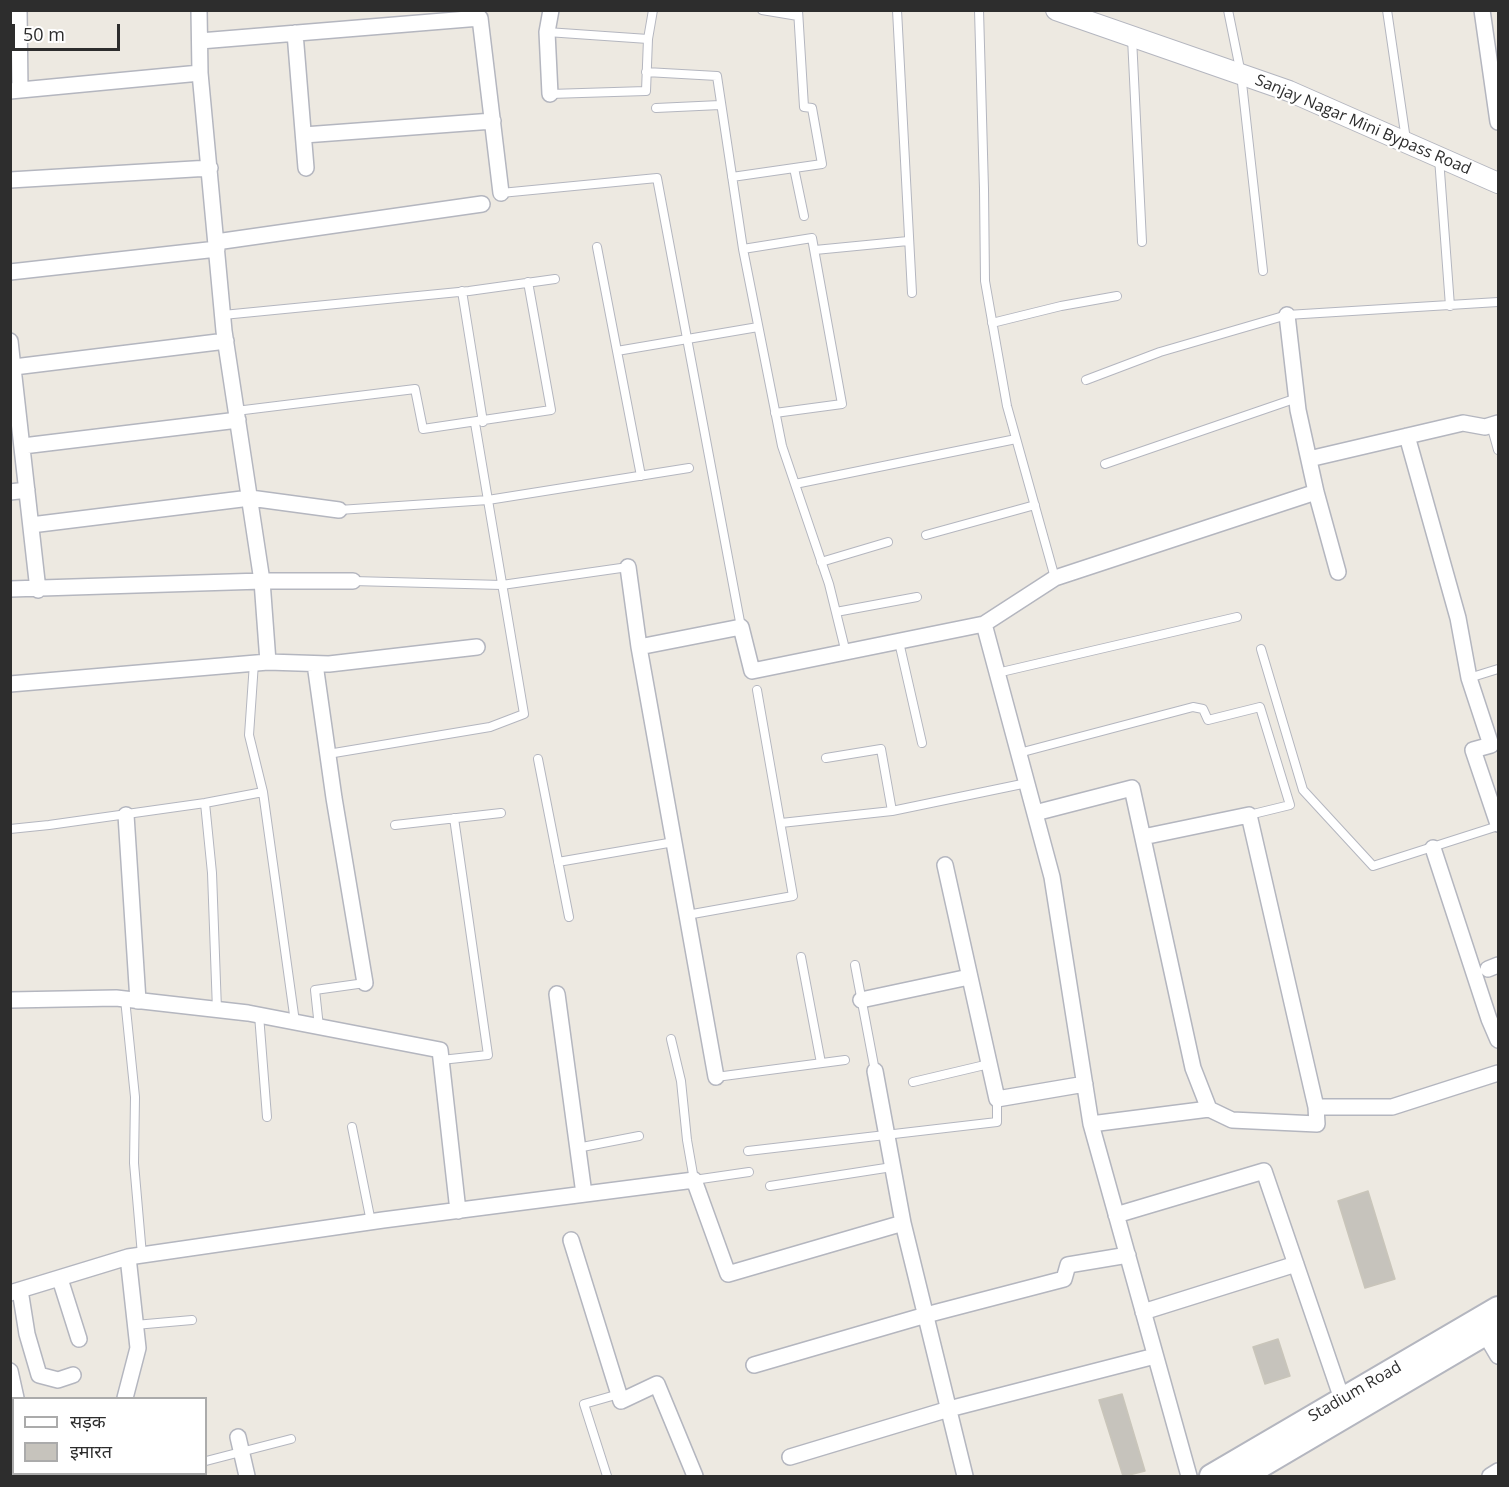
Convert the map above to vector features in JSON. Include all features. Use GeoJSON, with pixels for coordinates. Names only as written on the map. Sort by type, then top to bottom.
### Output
{"type":"FeatureCollection","features":[{"type":"Feature","properties":{"kind":"main road","name":"Stadium Road"},"geometry":{"type":"LineString","coordinates":[[1211,1476],[1498,1308]]}},
{"type":"Feature","properties":{"kind":"main road","name":"Stadium Road"},"geometry":{"type":"LineString","coordinates":[[1244,1476],[1492,1330]]}},
{"type":"Feature","properties":{"kind":"street"},"geometry":{"type":"LineString","coordinates":[[19,10],[15,91],[200,73]]}},
{"type":"Feature","properties":{"kind":"street"},"geometry":{"type":"LineString","coordinates":[[199,10],[200,73],[223,315],[262,581],[261,662]]}},
{"type":"Feature","properties":{"kind":"street"},"geometry":{"type":"LineString","coordinates":[[550,94],[547,32],[551,10]]}},
{"type":"Feature","properties":{"kind":"street","name":"Sanjay Nagar Mini Bypass Road"},"geometry":{"type":"LineString","coordinates":[[1056,10],[1095,17],[1131,37],[1289,91],[1498,183]]}},
{"type":"Feature","properties":{"kind":"street"},"geometry":{"type":"LineString","coordinates":[[1482,10],[1498,122]]}},
{"type":"Feature","properties":{"kind":"street"},"geometry":{"type":"LineString","coordinates":[[200,41],[480,18],[501,193]]}},
{"type":"Feature","properties":{"kind":"street"},"geometry":{"type":"LineString","coordinates":[[295,33],[306,168]]}},
{"type":"Feature","properties":{"kind":"street"},"geometry":{"type":"LineString","coordinates":[[303,135],[493,121]]}},
{"type":"Feature","properties":{"kind":"street"},"geometry":{"type":"LineString","coordinates":[[10,180],[210,168]]}},
{"type":"Feature","properties":{"kind":"street"},"geometry":{"type":"LineString","coordinates":[[10,272],[217,246],[482,204]]}},
{"type":"Feature","properties":{"kind":"street"},"geometry":{"type":"LineString","coordinates":[[1287,315],[1297,398],[1309,459],[1338,572]]}},
{"type":"Feature","properties":{"kind":"street"},"geometry":{"type":"LineString","coordinates":[[10,341],[38,590]]}},
{"type":"Feature","properties":{"kind":"street"},"geometry":{"type":"LineString","coordinates":[[14,367],[226,341]]}},
{"type":"Feature","properties":{"kind":"street"},"geometry":{"type":"LineString","coordinates":[[23,446],[237,415]]}},
{"type":"Feature","properties":{"kind":"street"},"geometry":{"type":"LineString","coordinates":[[1309,459],[1463,423],[1485,427],[1495,424]]}},
{"type":"Feature","properties":{"kind":"street"},"geometry":{"type":"LineString","coordinates":[[1407,436],[1458,618],[1469,678],[1491,745],[1473,750],[1498,825]]}},
{"type":"Feature","properties":{"kind":"street"},"geometry":{"type":"LineString","coordinates":[[10,492],[27,490]]}},
{"type":"Feature","properties":{"kind":"street"},"geometry":{"type":"LineString","coordinates":[[639,647],[741,627],[752,671],[984,624],[1055,579],[1316,492]]}},
{"type":"Feature","properties":{"kind":"street"},"geometry":{"type":"LineString","coordinates":[[31,525],[250,498],[339,510]]}},
{"type":"Feature","properties":{"kind":"street"},"geometry":{"type":"LineString","coordinates":[[628,567],[639,647],[717,1077]]}},
{"type":"Feature","properties":{"kind":"street"},"geometry":{"type":"LineString","coordinates":[[10,590],[262,581],[353,581]]}},
{"type":"Feature","properties":{"kind":"street"},"geometry":{"type":"LineString","coordinates":[[984,624],[1052,877],[1091,1124],[1189,1476]]}},
{"type":"Feature","properties":{"kind":"street"},"geometry":{"type":"LineString","coordinates":[[10,684],[261,662],[329,664],[477,647]]}},
{"type":"Feature","properties":{"kind":"street"},"geometry":{"type":"LineString","coordinates":[[315,664],[365,982]]}},
{"type":"Feature","properties":{"kind":"street"},"geometry":{"type":"LineString","coordinates":[[1035,813],[1132,788],[1193,1068],[1209,1109]]}},
{"type":"Feature","properties":{"kind":"street"},"geometry":{"type":"LineString","coordinates":[[126,814],[132,1000]]}},
{"type":"Feature","properties":{"kind":"street"},"geometry":{"type":"LineString","coordinates":[[1091,1124],[1209,1109],[1232,1120],[1317,1124],[1316,1107],[1249,815],[1143,837]]}},
{"type":"Feature","properties":{"kind":"street"},"geometry":{"type":"LineString","coordinates":[[1433,848],[1498,1040]]}},
{"type":"Feature","properties":{"kind":"street"},"geometry":{"type":"LineString","coordinates":[[945,866],[998,1098],[1085,1084]]}},
{"type":"Feature","properties":{"kind":"street"},"geometry":{"type":"LineString","coordinates":[[861,1000],[969,977]]}},
{"type":"Feature","properties":{"kind":"street"},"geometry":{"type":"LineString","coordinates":[[557,994],[584,1194]]}},
{"type":"Feature","properties":{"kind":"street"},"geometry":{"type":"LineString","coordinates":[[10,1000],[132,1000],[259,1015],[440,1050],[458,1210]]}},
{"type":"Feature","properties":{"kind":"street"},"geometry":{"type":"LineString","coordinates":[[875,1071],[903,1223],[965,1476]]}},
{"type":"Feature","properties":{"kind":"street"},"geometry":{"type":"LineString","coordinates":[[1316,1107],[1392,1107],[1498,1073]]}},
{"type":"Feature","properties":{"kind":"street"},"geometry":{"type":"LineString","coordinates":[[1116,1215],[1264,1171],[1342,1399]]}},
{"type":"Feature","properties":{"kind":"street"},"geometry":{"type":"LineString","coordinates":[[73,1375],[58,1380],[39,1375],[15,1292],[135,1256],[458,1210],[694,1180],[728,1274],[903,1223]]}},
{"type":"Feature","properties":{"kind":"street"},"geometry":{"type":"LineString","coordinates":[[572,1240],[621,1401],[657,1384],[694,1476]]}},
{"type":"Feature","properties":{"kind":"street"},"geometry":{"type":"LineString","coordinates":[[754,1365],[926,1315],[1064,1279],[1068,1265],[1128,1255]]}},
{"type":"Feature","properties":{"kind":"street"},"geometry":{"type":"LineString","coordinates":[[125,1397],[138,1348],[135,1325],[135,1256]]}},
{"type":"Feature","properties":{"kind":"street"},"geometry":{"type":"LineString","coordinates":[[1143,1312],[1296,1264]]}},
{"type":"Feature","properties":{"kind":"street"},"geometry":{"type":"LineString","coordinates":[[60,1279],[79,1339]]}},
{"type":"Feature","properties":{"kind":"street"},"geometry":{"type":"LineString","coordinates":[[1492,1330],[1498,1356]]}},
{"type":"Feature","properties":{"kind":"street"},"geometry":{"type":"LineString","coordinates":[[790,1457],[949,1409],[1155,1356]]}},
{"type":"Feature","properties":{"kind":"street"},"geometry":{"type":"LineString","coordinates":[[10,1371],[14,1394]]}},
{"type":"Feature","properties":{"kind":"street"},"geometry":{"type":"LineString","coordinates":[[239,1444],[247,1476]]}},
{"type":"Feature","properties":{"kind":"street"},"geometry":{"type":"LineString","coordinates":[[1490,1476],[1498,1471]]}},
{"type":"Feature","properties":{"kind":"lane"},"geometry":{"type":"LineString","coordinates":[[550,94],[646,91],[648,39],[652,10]]}},
{"type":"Feature","properties":{"kind":"lane"},"geometry":{"type":"LineString","coordinates":[[732,177],[822,164],[812,108],[804,107],[798,13],[762,10]]}},
{"type":"Feature","properties":{"kind":"lane"},"geometry":{"type":"LineString","coordinates":[[897,10],[912,293]]}},
{"type":"Feature","properties":{"kind":"lane"},"geometry":{"type":"LineString","coordinates":[[979,10],[985,281],[1007,406],[1055,579]]}},
{"type":"Feature","properties":{"kind":"lane"},"geometry":{"type":"LineString","coordinates":[[1228,10],[1241,74],[1263,271]]}},
{"type":"Feature","properties":{"kind":"lane"},"geometry":{"type":"LineString","coordinates":[[1386,10],[1407,142]]}},
{"type":"Feature","properties":{"kind":"lane"},"geometry":{"type":"LineString","coordinates":[[547,32],[648,39]]}},
{"type":"Feature","properties":{"kind":"lane"},"geometry":{"type":"LineString","coordinates":[[1131,37],[1142,242]]}},
{"type":"Feature","properties":{"kind":"lane"},"geometry":{"type":"LineString","coordinates":[[646,72],[717,76],[743,249],[782,446],[821,562],[846,653]]}},
{"type":"Feature","properties":{"kind":"lane"},"geometry":{"type":"LineString","coordinates":[[656,108],[720,105]]}},
{"type":"Feature","properties":{"kind":"lane"},"geometry":{"type":"LineString","coordinates":[[1439,157],[1450,306]]}},
{"type":"Feature","properties":{"kind":"lane"},"geometry":{"type":"LineString","coordinates":[[794,168],[804,216]]}},
{"type":"Feature","properties":{"kind":"lane"},"geometry":{"type":"LineString","coordinates":[[501,193],[657,178],[741,627]]}},
{"type":"Feature","properties":{"kind":"lane"},"geometry":{"type":"LineString","coordinates":[[743,249],[812,238],[815,250],[842,404],[775,413]]}},
{"type":"Feature","properties":{"kind":"lane"},"geometry":{"type":"LineString","coordinates":[[815,250],[908,241]]}},
{"type":"Feature","properties":{"kind":"lane"},"geometry":{"type":"LineString","coordinates":[[597,247],[641,476]]}},
{"type":"Feature","properties":{"kind":"lane"},"geometry":{"type":"LineString","coordinates":[[223,315],[462,291],[555,279]]}},
{"type":"Feature","properties":{"kind":"lane"},"geometry":{"type":"LineString","coordinates":[[237,415],[415,389],[423,429],[551,410],[528,282]]}},
{"type":"Feature","properties":{"kind":"lane"},"geometry":{"type":"LineString","coordinates":[[328,754],[490,727],[524,714],[488,500],[462,291]]}},
{"type":"Feature","properties":{"kind":"lane"},"geometry":{"type":"LineString","coordinates":[[992,323],[1061,306],[1117,296]]}},
{"type":"Feature","properties":{"kind":"lane"},"geometry":{"type":"LineString","coordinates":[[1086,380],[1160,352],[1287,315],[1498,302]]}},
{"type":"Feature","properties":{"kind":"lane"},"geometry":{"type":"LineString","coordinates":[[617,351],[758,327]]}},
{"type":"Feature","properties":{"kind":"lane"},"geometry":{"type":"LineString","coordinates":[[1105,464],[1297,398]]}},
{"type":"Feature","properties":{"kind":"lane"},"geometry":{"type":"LineString","coordinates":[[1495,424],[1498,450]]}},
{"type":"Feature","properties":{"kind":"lane"},"geometry":{"type":"LineString","coordinates":[[795,484],[1016,439]]}},
{"type":"Feature","properties":{"kind":"lane"},"geometry":{"type":"LineString","coordinates":[[339,510],[488,500],[689,468]]}},
{"type":"Feature","properties":{"kind":"lane"},"geometry":{"type":"LineString","coordinates":[[926,535],[1035,505]]}},
{"type":"Feature","properties":{"kind":"lane"},"geometry":{"type":"LineString","coordinates":[[821,562],[888,542]]}},
{"type":"Feature","properties":{"kind":"lane"},"geometry":{"type":"LineString","coordinates":[[353,581],[502,585],[628,567]]}},
{"type":"Feature","properties":{"kind":"lane"},"geometry":{"type":"LineString","coordinates":[[836,612],[917,597]]}},
{"type":"Feature","properties":{"kind":"lane"},"geometry":{"type":"LineString","coordinates":[[997,673],[1237,617]]}},
{"type":"Feature","properties":{"kind":"lane"},"geometry":{"type":"LineString","coordinates":[[899,642],[922,743]]}},
{"type":"Feature","properties":{"kind":"lane"},"geometry":{"type":"LineString","coordinates":[[1261,649],[1303,790],[1373,866],[1498,825]]}},
{"type":"Feature","properties":{"kind":"lane"},"geometry":{"type":"LineString","coordinates":[[261,662],[249,735],[263,792],[296,1022]]}},
{"type":"Feature","properties":{"kind":"lane"},"geometry":{"type":"LineString","coordinates":[[1469,678],[1498,669]]}},
{"type":"Feature","properties":{"kind":"lane"},"geometry":{"type":"LineString","coordinates":[[687,915],[793,896],[757,690]]}},
{"type":"Feature","properties":{"kind":"lane"},"geometry":{"type":"LineString","coordinates":[[1019,753],[1194,707],[1203,709],[1208,720],[1260,707],[1290,805],[1249,815]]}},
{"type":"Feature","properties":{"kind":"lane"},"geometry":{"type":"LineString","coordinates":[[826,758],[881,749],[892,811]]}},
{"type":"Feature","properties":{"kind":"lane"},"geometry":{"type":"LineString","coordinates":[[538,759],[569,917]]}},
{"type":"Feature","properties":{"kind":"lane"},"geometry":{"type":"LineString","coordinates":[[780,823],[892,811],[1027,783]]}},
{"type":"Feature","properties":{"kind":"lane"},"geometry":{"type":"LineString","coordinates":[[10,829],[205,803],[263,792]]}},
{"type":"Feature","properties":{"kind":"lane"},"geometry":{"type":"LineString","coordinates":[[205,803],[212,873],[217,1010]]}},
{"type":"Feature","properties":{"kind":"lane"},"geometry":{"type":"LineString","coordinates":[[395,825],[501,813]]}},
{"type":"Feature","properties":{"kind":"lane"},"geometry":{"type":"LineString","coordinates":[[441,1060],[488,1054],[454,818]]}},
{"type":"Feature","properties":{"kind":"lane"},"geometry":{"type":"LineString","coordinates":[[558,861],[674,842]]}},
{"type":"Feature","properties":{"kind":"lane"},"geometry":{"type":"LineString","coordinates":[[801,957],[821,1063]]}},
{"type":"Feature","properties":{"kind":"lane"},"geometry":{"type":"LineString","coordinates":[[855,965],[875,1071]]}},
{"type":"Feature","properties":{"kind":"lane"},"geometry":{"type":"LineString","coordinates":[[319,1027],[315,990],[365,982]]}},
{"type":"Feature","properties":{"kind":"lane"},"geometry":{"type":"LineString","coordinates":[[132,1000],[135,1097],[135,1256]]}},
{"type":"Feature","properties":{"kind":"lane"},"geometry":{"type":"LineString","coordinates":[[259,1015],[267,1117]]}},
{"type":"Feature","properties":{"kind":"lane"},"geometry":{"type":"LineString","coordinates":[[671,1039],[681,1081],[694,1180],[749,1172]]}},
{"type":"Feature","properties":{"kind":"lane"},"geometry":{"type":"LineString","coordinates":[[717,1077],[844,1060]]}},
{"type":"Feature","properties":{"kind":"lane"},"geometry":{"type":"LineString","coordinates":[[913,1082],[989,1064]]}},
{"type":"Feature","properties":{"kind":"lane"},"geometry":{"type":"LineString","coordinates":[[748,1151],[997,1122],[998,1098]]}},
{"type":"Feature","properties":{"kind":"lane"},"geometry":{"type":"LineString","coordinates":[[352,1127],[371,1222]]}},
{"type":"Feature","properties":{"kind":"lane"},"geometry":{"type":"LineString","coordinates":[[577,1148],[639,1136]]}},
{"type":"Feature","properties":{"kind":"lane"},"geometry":{"type":"LineString","coordinates":[[770,1186],[892,1167]]}},
{"type":"Feature","properties":{"kind":"lane"},"geometry":{"type":"LineString","coordinates":[[135,1325],[192,1320]]}},
{"type":"Feature","properties":{"kind":"lane"},"geometry":{"type":"LineString","coordinates":[[607,1476],[584,1404],[619,1394]]}},
{"type":"Feature","properties":{"kind":"lane"},"geometry":{"type":"LineString","coordinates":[[207,1460],[239,1444],[291,1439]]}},
{"type":"Feature","properties":{"kind":"building"},"geometry":{"type":"Polygon","coordinates":[[[1368,1191],[1395,1279],[1365,1288],[1338,1201],[1368,1191]]]}},
{"type":"Feature","properties":{"kind":"building"},"geometry":{"type":"Polygon","coordinates":[[[1278,1339],[1290,1376],[1265,1384],[1253,1347],[1278,1339]]]}},
{"type":"Feature","properties":{"kind":"building"},"geometry":{"type":"Polygon","coordinates":[[[1122,1394],[1145,1471],[1125,1476],[1123,1476],[1099,1400],[1122,1394]]]}}]}
